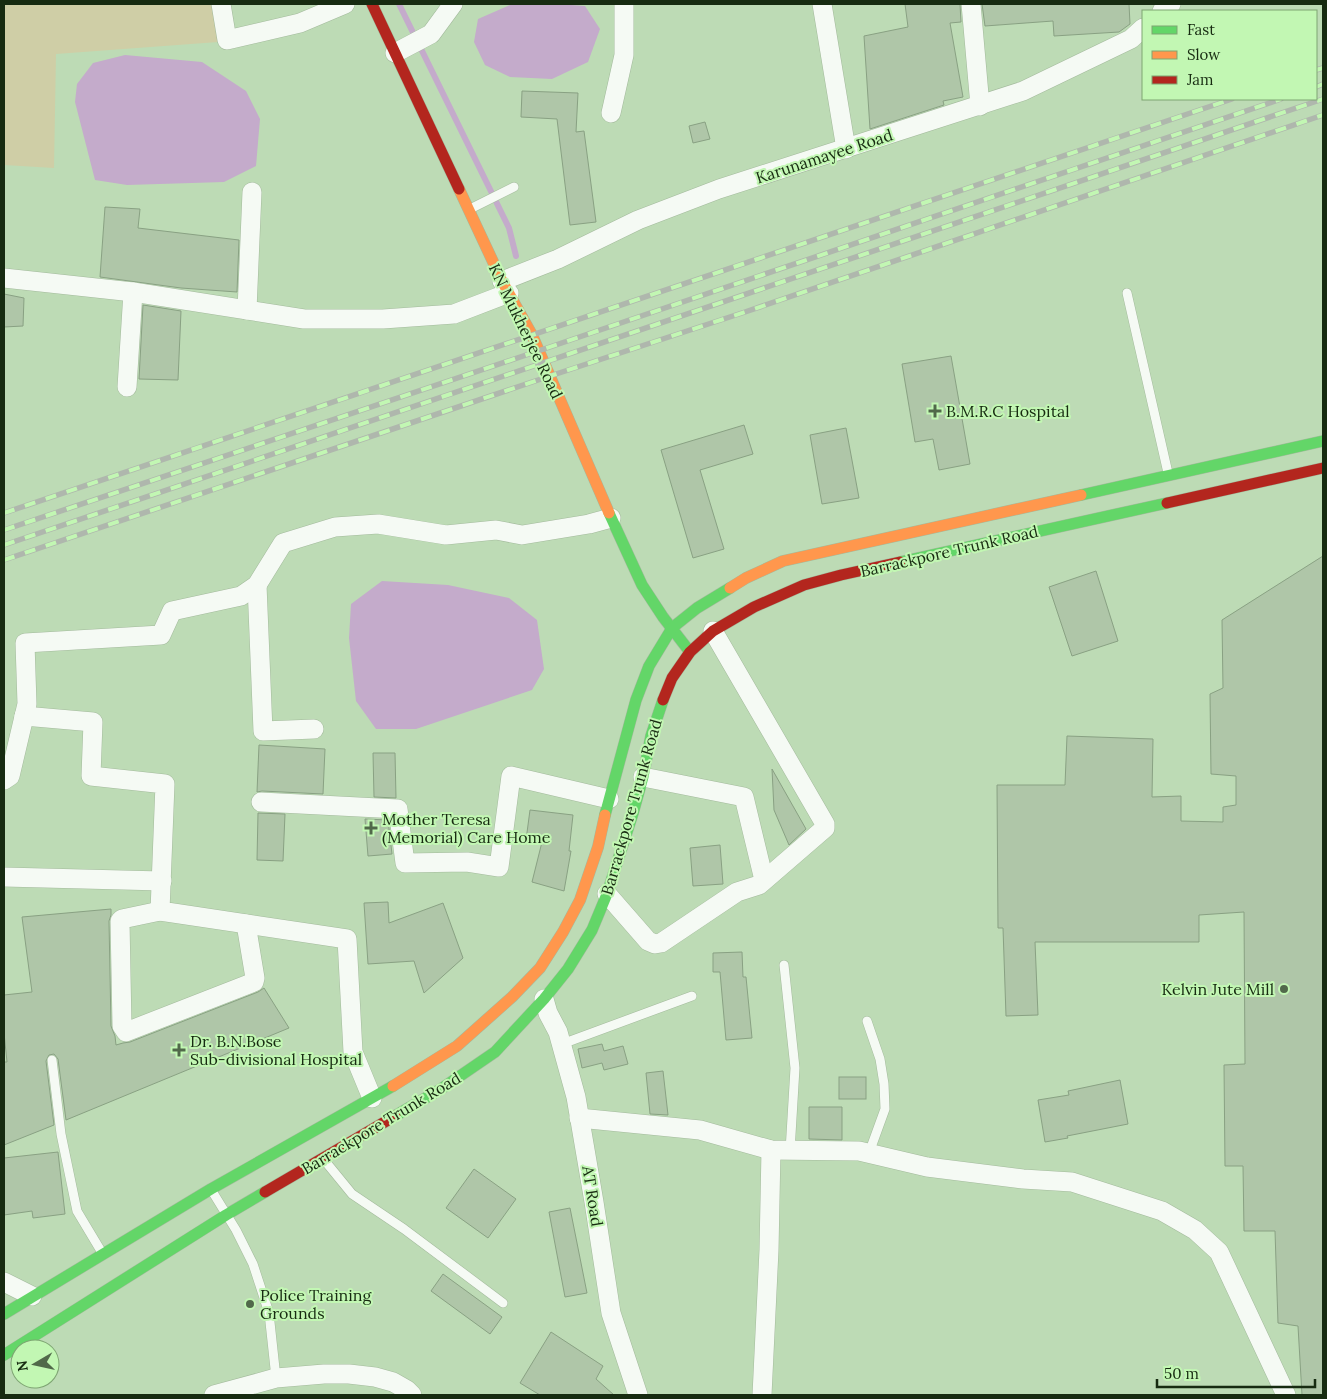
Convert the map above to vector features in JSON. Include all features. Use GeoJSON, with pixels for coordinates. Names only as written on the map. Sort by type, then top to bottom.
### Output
{"type":"FeatureCollection","features":[{"type":"Feature","properties":{"kind":"main road","name":"KN Mukherjee Road"},"geometry":{"type":"LineString","coordinates":[[372,4],[506,287],[532,335],[642,585],[690,652]]}},
{"type":"Feature","properties":{"kind":"main road","name":"Barrackpore Trunk Road"},"geometry":{"type":"LineString","coordinates":[[4,1314],[211,1189],[434,1062],[456,1046],[512,997],[540,968],[564,932],[580,900],[598,847],[636,700],[649,666],[672,628],[697,608],[746,578],[783,561],[1323,441]]}},
{"type":"Feature","properties":{"kind":"main road","name":"Barrackpore Trunk Road"},"geometry":{"type":"LineString","coordinates":[[4,1355],[226,1215],[441,1089],[490,1055],[544,999],[568,969],[592,930],[607,894],[643,777],[651,736],[660,706],[672,678],[690,652],[713,631],[754,607],[804,584],[1323,468]]}},
{"type":"Feature","properties":{"kind":"street"},"geometry":{"type":"LineString","coordinates":[[221,4],[227,40],[300,23],[345,4]]}},
{"type":"Feature","properties":{"kind":"street"},"geometry":{"type":"LineString","coordinates":[[395,53],[431,34],[453,4]]}},
{"type":"Feature","properties":{"kind":"street"},"geometry":{"type":"LineString","coordinates":[[611,113],[624,56],[624,4]]}},
{"type":"Feature","properties":{"kind":"street"},"geometry":{"type":"LineString","coordinates":[[822,4],[846,149]]}},
{"type":"Feature","properties":{"kind":"street"},"geometry":{"type":"LineString","coordinates":[[970,4],[980,106]]}},
{"type":"Feature","properties":{"kind":"street","name":"Karunamayee Road"},"geometry":{"type":"LineString","coordinates":[[4,278],[132,292],[304,319],[383,319],[454,314],[558,259],[638,220],[719,189],[1023,92],[1131,39],[1142,29]]}},
{"type":"Feature","properties":{"kind":"street"},"geometry":{"type":"LineString","coordinates":[[247,310],[252,192]]}},
{"type":"Feature","properties":{"kind":"street"},"geometry":{"type":"LineString","coordinates":[[127,386],[132,292]]}},
{"type":"Feature","properties":{"kind":"street"},"geometry":{"type":"LineString","coordinates":[[4,780],[10,776],[16,726],[27,704],[25,643],[161,635],[172,612],[241,596],[257,585],[282,543],[335,527],[378,524],[446,535],[496,530],[522,535],[589,524],[611,518]]}},
{"type":"Feature","properties":{"kind":"street"},"geometry":{"type":"LineString","coordinates":[[257,585],[263,731],[314,729]]}},
{"type":"Feature","properties":{"kind":"street"},"geometry":{"type":"LineString","coordinates":[[607,894],[648,941],[655,944],[661,943],[737,892],[759,884],[825,828],[825,824],[713,631]]}},
{"type":"Feature","properties":{"kind":"street"},"geometry":{"type":"LineString","coordinates":[[16,726],[93,722],[91,776],[165,784],[160,911]]}},
{"type":"Feature","properties":{"kind":"street"},"geometry":{"type":"LineString","coordinates":[[261,802],[398,810],[405,863],[467,862],[499,867],[511,776],[609,799]]}},
{"type":"Feature","properties":{"kind":"street"},"geometry":{"type":"LineString","coordinates":[[643,777],[744,797],[764,880]]}},
{"type":"Feature","properties":{"kind":"street"},"geometry":{"type":"LineString","coordinates":[[4,877],[162,881]]}},
{"type":"Feature","properties":{"kind":"street"},"geometry":{"type":"LineString","coordinates":[[246,924],[255,978],[254,982],[126,1032],[122,1026],[120,921],[122,919],[160,911],[347,939],[353,1052],[372,1098]]}},
{"type":"Feature","properties":{"kind":"street","name":"AT Road"},"geometry":{"type":"LineString","coordinates":[[544,999],[562,1044],[576,1097],[611,1312],[638,1395]]}},
{"type":"Feature","properties":{"kind":"street"},"geometry":{"type":"LineString","coordinates":[[580,1118],[700,1130],[771,1150],[859,1151],[926,1166],[1023,1179],[1072,1182],[1162,1211],[1195,1230],[1219,1252],[1286,1395]]}},
{"type":"Feature","properties":{"kind":"street"},"geometry":{"type":"LineString","coordinates":[[762,1395],[769,1250],[771,1150]]}},
{"type":"Feature","properties":{"kind":"street"},"geometry":{"type":"LineString","coordinates":[[4,1282],[32,1296]]}},
{"type":"Feature","properties":{"kind":"street"},"geometry":{"type":"LineString","coordinates":[[214,1395],[276,1378],[324,1374],[375,1377],[394,1382],[412,1395]]}},
{"type":"Feature","properties":{"kind":"lane"},"geometry":{"type":"LineString","coordinates":[[469,210],[514,187]]}},
{"type":"Feature","properties":{"kind":"lane"},"geometry":{"type":"LineString","coordinates":[[1128,293],[1168,474]]}},
{"type":"Feature","properties":{"kind":"lane"},"geometry":{"type":"LineString","coordinates":[[784,964],[795,1068],[790,1151]]}},
{"type":"Feature","properties":{"kind":"lane"},"geometry":{"type":"LineString","coordinates":[[562,1044],[692,996]]}},
{"type":"Feature","properties":{"kind":"lane"},"geometry":{"type":"LineString","coordinates":[[867,1021],[880,1059],[885,1109],[869,1154]]}},
{"type":"Feature","properties":{"kind":"lane"},"geometry":{"type":"LineString","coordinates":[[52,1060],[61,1134],[77,1211],[103,1254]]}},
{"type":"Feature","properties":{"kind":"lane"},"geometry":{"type":"LineString","coordinates":[[323,1159],[352,1194],[404,1229],[503,1304]]}},
{"type":"Feature","properties":{"kind":"lane"},"geometry":{"type":"LineString","coordinates":[[211,1189],[236,1230],[253,1264],[269,1314],[276,1378]]}},
{"type":"Feature","properties":{"kind":"green space"},"geometry":{"type":"Polygon","coordinates":[[[4,4],[213,4],[218,42],[56,54],[54,168],[4,165],[4,4]]]}},
{"type":"Feature","properties":{"kind":"shaded area"},"geometry":{"type":"Polygon","coordinates":[[[510,5],[585,6],[600,29],[588,62],[552,79],[510,77],[485,65],[474,42],[478,19],[510,5]]]}},
{"type":"Feature","properties":{"kind":"shaded area"},"geometry":{"type":"Polygon","coordinates":[[[125,55],[202,62],[246,91],[260,119],[256,166],[224,182],[127,185],[95,180],[75,102],[77,84],[93,63],[125,55]]]}},
{"type":"Feature","properties":{"kind":"shaded area"},"geometry":{"type":"Polygon","coordinates":[[[382,581],[448,585],[509,598],[537,620],[544,669],[532,690],[416,729],[376,729],[356,701],[349,638],[351,604],[382,581]]]}},
{"type":"Feature","properties":{"kind":"building"},"geometry":{"type":"Polygon","coordinates":[[[905,4],[960,4],[961,22],[950,23],[963,97],[943,101],[944,105],[870,129],[864,36],[908,27],[905,4]]]}},
{"type":"Feature","properties":{"kind":"building"},"geometry":{"type":"Polygon","coordinates":[[[982,4],[1129,4],[1130,24],[1119,32],[1054,36],[1053,21],[985,26],[982,4]]]}},
{"type":"Feature","properties":{"kind":"building"},"geometry":{"type":"Polygon","coordinates":[[[522,91],[578,93],[576,132],[584,131],[596,222],[570,225],[557,119],[521,117],[522,91]]]}},
{"type":"Feature","properties":{"kind":"building"},"geometry":{"type":"Polygon","coordinates":[[[705,122],[710,139],[693,143],[689,126],[705,122]]]}},
{"type":"Feature","properties":{"kind":"building"},"geometry":{"type":"Polygon","coordinates":[[[105,207],[140,209],[138,228],[239,240],[237,292],[181,288],[100,277],[105,207]]]}},
{"type":"Feature","properties":{"kind":"building"},"geometry":{"type":"Polygon","coordinates":[[[4,294],[24,298],[23,326],[4,327],[4,294]]]}},
{"type":"Feature","properties":{"kind":"building"},"geometry":{"type":"Polygon","coordinates":[[[143,305],[181,311],[178,380],[139,379],[143,305]]]}},
{"type":"Feature","properties":{"kind":"building"},"geometry":{"type":"Polygon","coordinates":[[[951,356],[970,464],[939,470],[933,439],[915,442],[902,364],[951,356]]]}},
{"type":"Feature","properties":{"kind":"building"},"geometry":{"type":"Polygon","coordinates":[[[744,425],[753,454],[700,470],[724,549],[693,558],[661,450],[744,425]]]}},
{"type":"Feature","properties":{"kind":"building"},"geometry":{"type":"Polygon","coordinates":[[[846,428],[859,498],[822,504],[810,435],[846,428]]]}},
{"type":"Feature","properties":{"kind":"building","name":"Kelvin Jute Mill"},"geometry":{"type":"Polygon","coordinates":[[[1323,556],[1323,1395],[1302,1395],[1298,1326],[1278,1323],[1275,1231],[1244,1231],[1243,1166],[1225,1166],[1224,1065],[1245,1064],[1244,912],[1199,915],[1199,942],[1035,942],[1038,1015],[1006,1016],[1003,928],[998,928],[997,785],[1065,785],[1067,736],[1153,739],[1152,797],[1181,796],[1181,821],[1223,822],[1223,807],[1236,805],[1236,776],[1211,774],[1210,694],[1223,688],[1222,620],[1323,556]]]}},
{"type":"Feature","properties":{"kind":"building"},"geometry":{"type":"Polygon","coordinates":[[[1096,571],[1118,641],[1072,656],[1049,587],[1096,571]]]}},
{"type":"Feature","properties":{"kind":"building"},"geometry":{"type":"Polygon","coordinates":[[[259,745],[325,749],[323,794],[257,792],[259,745]]]}},
{"type":"Feature","properties":{"kind":"building"},"geometry":{"type":"Polygon","coordinates":[[[373,753],[395,753],[396,798],[374,797],[373,753]]]}},
{"type":"Feature","properties":{"kind":"building"},"geometry":{"type":"Polygon","coordinates":[[[772,769],[806,829],[789,845],[774,810],[772,769]]]}},
{"type":"Feature","properties":{"kind":"building"},"geometry":{"type":"Polygon","coordinates":[[[530,810],[573,815],[569,851],[571,851],[564,891],[532,882],[542,842],[526,840],[530,810]]]}},
{"type":"Feature","properties":{"kind":"building"},"geometry":{"type":"Polygon","coordinates":[[[258,813],[285,814],[283,861],[257,860],[258,813]]]}},
{"type":"Feature","properties":{"kind":"building"},"geometry":{"type":"Polygon","coordinates":[[[365,819],[388,820],[392,854],[368,856],[365,819]]]}},
{"type":"Feature","properties":{"kind":"building"},"geometry":{"type":"Polygon","coordinates":[[[720,845],[723,884],[693,886],[690,848],[720,845]]]}},
{"type":"Feature","properties":{"kind":"building"},"geometry":{"type":"Polygon","coordinates":[[[388,902],[389,923],[443,903],[463,958],[424,993],[414,961],[368,964],[364,903],[388,902]]]}},
{"type":"Feature","properties":{"kind":"building"},"geometry":{"type":"Polygon","coordinates":[[[111,909],[109,921],[111,1026],[116,1045],[130,1042],[264,988],[289,1028],[66,1120],[58,1059],[54,1054],[49,1055],[46,1061],[54,1125],[4,1145],[4,1062],[7,1062],[4,1033],[4,995],[32,992],[22,917],[111,909]]]}},
{"type":"Feature","properties":{"kind":"building"},"geometry":{"type":"Polygon","coordinates":[[[742,952],[743,977],[746,977],[752,1038],[726,1040],[720,972],[713,972],[713,953],[742,952]]]}},
{"type":"Feature","properties":{"kind":"building"},"geometry":{"type":"Polygon","coordinates":[[[602,1044],[604,1051],[623,1046],[628,1064],[604,1070],[602,1063],[582,1068],[578,1049],[602,1044]]]}},
{"type":"Feature","properties":{"kind":"building"},"geometry":{"type":"Polygon","coordinates":[[[663,1071],[668,1115],[650,1114],[646,1073],[663,1071]]]}},
{"type":"Feature","properties":{"kind":"building"},"geometry":{"type":"Polygon","coordinates":[[[839,1077],[866,1077],[866,1099],[839,1099],[839,1077]]]}},
{"type":"Feature","properties":{"kind":"building"},"geometry":{"type":"Polygon","coordinates":[[[1120,1080],[1128,1124],[1045,1142],[1038,1100],[1069,1095],[1068,1091],[1120,1080]]]}},
{"type":"Feature","properties":{"kind":"building"},"geometry":{"type":"Polygon","coordinates":[[[809,1107],[842,1107],[842,1140],[809,1139],[809,1107]]]}},
{"type":"Feature","properties":{"kind":"building"},"geometry":{"type":"Polygon","coordinates":[[[58,1152],[65,1214],[33,1218],[32,1211],[4,1215],[4,1158],[58,1152]]]}},
{"type":"Feature","properties":{"kind":"building"},"geometry":{"type":"Polygon","coordinates":[[[474,1169],[516,1199],[488,1238],[446,1208],[474,1169]]]}},
{"type":"Feature","properties":{"kind":"building"},"geometry":{"type":"Polygon","coordinates":[[[570,1208],[587,1293],[565,1297],[549,1212],[570,1208]]]}},
{"type":"Feature","properties":{"kind":"building"},"geometry":{"type":"Polygon","coordinates":[[[443,1274],[502,1317],[490,1334],[431,1291],[443,1274]]]}},
{"type":"Feature","properties":{"kind":"building"},"geometry":{"type":"Polygon","coordinates":[[[551,1332],[603,1366],[596,1379],[614,1395],[540,1395],[520,1383],[551,1332]]]}},
{"type":"Feature","properties":{"kind":"waterway"},"geometry":{"type":"LineString","coordinates":[[399,4],[509,228],[516,256]]}},
{"type":"Feature","properties":{"kind":"railway"},"geometry":{"type":"LineString","coordinates":[[1317,70],[1323,68]]}},
{"type":"Feature","properties":{"kind":"railway"},"geometry":{"type":"LineString","coordinates":[[1317,87],[1323,84]]}},
{"type":"Feature","properties":{"kind":"railway"},"geometry":{"type":"LineString","coordinates":[[4,545],[1323,99]]}},
{"type":"Feature","properties":{"kind":"railway"},"geometry":{"type":"LineString","coordinates":[[4,513],[1229,100]]}},
{"type":"Feature","properties":{"kind":"railway"},"geometry":{"type":"LineString","coordinates":[[4,530],[1278,100]]}},
{"type":"Feature","properties":{"kind":"railway"},"geometry":{"type":"LineString","coordinates":[[4,560],[745,312],[1323,115]]}},
{"type":"Feature","properties":{"kind":"traffic: fast"},"geometry":{"type":"LineString","coordinates":[[1081,495],[1323,441]]}},
{"type":"Feature","properties":{"kind":"traffic: fast"},"geometry":{"type":"LineString","coordinates":[[900,562],[1167,503]]}},
{"type":"Feature","properties":{"kind":"traffic: fast"},"geometry":{"type":"LineString","coordinates":[[609,513],[642,585],[663,617],[690,652]]}},
{"type":"Feature","properties":{"kind":"traffic: fast"},"geometry":{"type":"LineString","coordinates":[[605,815],[636,700],[649,666],[672,628],[697,608],[730,588]]}},
{"type":"Feature","properties":{"kind":"traffic: fast"},"geometry":{"type":"LineString","coordinates":[[395,1116],[441,1089],[495,1052],[544,999],[568,969],[592,930],[607,894],[633,813],[643,777],[651,736],[663,700]]}},
{"type":"Feature","properties":{"kind":"traffic: fast"},"geometry":{"type":"LineString","coordinates":[[4,1314],[211,1189],[393,1086]]}},
{"type":"Feature","properties":{"kind":"traffic: fast"},"geometry":{"type":"LineString","coordinates":[[4,1355],[265,1192]]}},
{"type":"Feature","properties":{"kind":"traffic: slow"},"geometry":{"type":"LineString","coordinates":[[459,189],[502,281],[532,335],[609,513]]}},
{"type":"Feature","properties":{"kind":"traffic: slow"},"geometry":{"type":"LineString","coordinates":[[730,588],[746,578],[783,561],[1081,495]]}},
{"type":"Feature","properties":{"kind":"traffic: slow"},"geometry":{"type":"LineString","coordinates":[[393,1086],[457,1046],[512,997],[540,968],[563,932],[580,900],[598,847],[605,815]]}},
{"type":"Feature","properties":{"kind":"traffic: jam"},"geometry":{"type":"LineString","coordinates":[[372,4],[459,189]]}},
{"type":"Feature","properties":{"kind":"traffic: jam"},"geometry":{"type":"LineString","coordinates":[[1167,503],[1323,468]]}},
{"type":"Feature","properties":{"kind":"traffic: jam"},"geometry":{"type":"LineString","coordinates":[[663,700],[672,678],[690,652],[713,631],[754,607],[804,585],[900,562]]}},
{"type":"Feature","properties":{"kind":"traffic: jam"},"geometry":{"type":"LineString","coordinates":[[265,1192],[395,1116]]}},
{"type":"Feature","properties":{"kind":"place","name":"B.M.R.C Hospital"},"geometry":{"type":"Point","coordinates":[935,411]}},
{"type":"Feature","properties":{"kind":"place","name":"Mother Teresa (Memorial) Care Home"},"geometry":{"type":"Point","coordinates":[371,828]}},
{"type":"Feature","properties":{"kind":"place","name":"Kelvin Jute Mill"},"geometry":{"type":"Point","coordinates":[1284,989]}},
{"type":"Feature","properties":{"kind":"place","name":"Dr. B.N.Bose Sub-divisional Hospital"},"geometry":{"type":"Point","coordinates":[179,1050]}},
{"type":"Feature","properties":{"kind":"place","name":"Police Training Grounds"},"geometry":{"type":"Point","coordinates":[250,1304]}}]}
